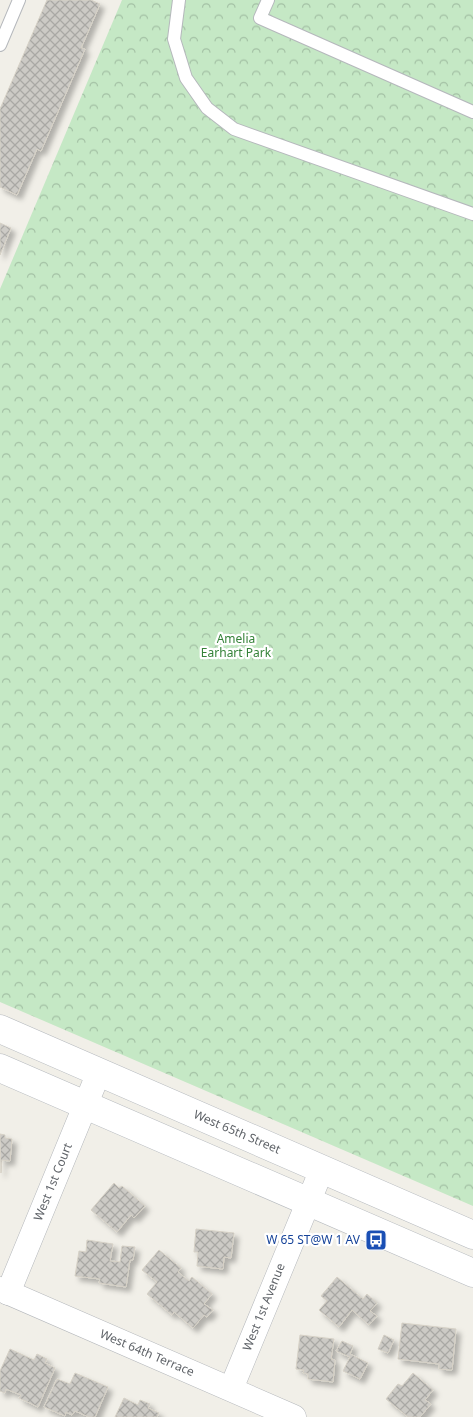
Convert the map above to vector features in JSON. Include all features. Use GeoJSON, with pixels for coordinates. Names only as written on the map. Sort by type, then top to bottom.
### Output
{"type":"FeatureCollection","features":[{"type":"Feature","properties":{"kind":"main road","name":"West 65th Street"},"geometry":{"type":"LineString","coordinates":[[0,1030],[473,1235]]}},
{"type":"Feature","properties":{"kind":"main road"},"geometry":{"type":"LineString","coordinates":[[0,1068],[473,1273]]}},
{"type":"Feature","properties":{"kind":"street","name":"West 1st Court"},"geometry":{"type":"LineString","coordinates":[[4,1291],[99,1072]]}},
{"type":"Feature","properties":{"kind":"street","name":"West 1st Avenue"},"geometry":{"type":"LineString","coordinates":[[230,1390],[307,1201],[322,1169]]}},
{"type":"Feature","properties":{"kind":"street","name":"West 64th Terrace"},"geometry":{"type":"LineString","coordinates":[[4,1291],[294,1417]]}},
{"type":"Feature","properties":{"kind":"lane"},"geometry":{"type":"LineString","coordinates":[[0,45],[19,0]]}},
{"type":"Feature","properties":{"kind":"lane"},"geometry":{"type":"LineString","coordinates":[[179,0],[174,39],[186,78],[207,108],[234,129],[473,214]]}},
{"type":"Feature","properties":{"kind":"lane"},"geometry":{"type":"LineString","coordinates":[[268,0],[260,18],[473,112]]}},
{"type":"Feature","properties":{"kind":"green space","name":"Amelia Earhart Park"},"geometry":{"type":"Polygon","coordinates":[[[122,0],[473,0],[473,1206],[0,1002],[0,289],[122,0]]]}},
{"type":"Feature","properties":{"kind":"building"},"geometry":{"type":"Polygon","coordinates":[[[47,0],[91,0],[100,4],[81,48],[85,49],[41,151],[37,149],[17,195],[0,187],[0,109],[47,0]]]}},
{"type":"Feature","properties":{"kind":"building"},"geometry":{"type":"Polygon","coordinates":[[[0,223],[11,228],[0,255],[0,223]]]}},
{"type":"Feature","properties":{"kind":"building"},"geometry":{"type":"Polygon","coordinates":[[[0,1134],[5,1135],[5,1138],[12,1139],[10,1161],[2,1160],[1,1173],[0,1134]]]}},
{"type":"Feature","properties":{"kind":"building"},"geometry":{"type":"Polygon","coordinates":[[[114,1183],[119,1188],[122,1186],[145,1206],[134,1218],[131,1215],[117,1232],[91,1210],[114,1183]]]}},
{"type":"Feature","properties":{"kind":"building"},"geometry":{"type":"Polygon","coordinates":[[[196,1229],[234,1233],[231,1258],[224,1257],[223,1269],[197,1266],[198,1252],[194,1252],[196,1229]]]}},
{"type":"Feature","properties":{"kind":"building"},"geometry":{"type":"Polygon","coordinates":[[[87,1240],[113,1244],[110,1261],[120,1262],[122,1246],[135,1247],[133,1260],[130,1260],[126,1287],[99,1283],[100,1279],[75,1276],[79,1251],[86,1252],[87,1240]]]}},
{"type":"Feature","properties":{"kind":"building"},"geometry":{"type":"Polygon","coordinates":[[[159,1250],[181,1268],[178,1272],[189,1281],[192,1277],[212,1294],[204,1304],[213,1310],[207,1317],[204,1315],[193,1328],[174,1312],[172,1315],[147,1294],[157,1282],[142,1270],[159,1250]]]}},
{"type":"Feature","properties":{"kind":"building"},"geometry":{"type":"Polygon","coordinates":[[[337,1277],[363,1299],[367,1294],[377,1303],[370,1311],[377,1316],[369,1325],[352,1310],[339,1327],[319,1310],[327,1301],[321,1296],[337,1277]]]}},
{"type":"Feature","properties":{"kind":"building"},"geometry":{"type":"Polygon","coordinates":[[[402,1323],[456,1329],[452,1370],[439,1369],[439,1364],[398,1359],[402,1323]]]}},
{"type":"Feature","properties":{"kind":"building"},"geometry":{"type":"Polygon","coordinates":[[[300,1335],[334,1339],[331,1359],[335,1360],[333,1382],[308,1379],[308,1374],[303,1373],[304,1370],[296,1369],[300,1335]]]}},
{"type":"Feature","properties":{"kind":"building"},"geometry":{"type":"Polygon","coordinates":[[[384,1335],[394,1340],[388,1353],[378,1349],[384,1335]]]}},
{"type":"Feature","properties":{"kind":"building"},"geometry":{"type":"Polygon","coordinates":[[[342,1341],[353,1346],[350,1354],[368,1363],[360,1379],[343,1371],[350,1357],[336,1351],[342,1341]]]}},
{"type":"Feature","properties":{"kind":"building"},"geometry":{"type":"Polygon","coordinates":[[[10,1349],[34,1360],[37,1354],[47,1359],[45,1363],[55,1368],[38,1407],[19,1398],[21,1395],[6,1389],[5,1393],[0,1391],[0,1371],[10,1349]]]}},
{"type":"Feature","properties":{"kind":"building"},"geometry":{"type":"Polygon","coordinates":[[[75,1373],[108,1387],[95,1417],[89,1417],[75,1411],[72,1415],[66,1412],[65,1416],[44,1407],[57,1379],[70,1384],[75,1373]]]}},
{"type":"Feature","properties":{"kind":"building"},"geometry":{"type":"Polygon","coordinates":[[[413,1373],[433,1390],[425,1400],[431,1404],[420,1417],[408,1417],[386,1399],[398,1384],[402,1386],[413,1373]]]}},
{"type":"Feature","properties":{"kind":"building"},"geometry":{"type":"Polygon","coordinates":[[[124,1398],[138,1405],[140,1400],[150,1404],[148,1408],[159,1413],[157,1417],[115,1417],[124,1398]]]}},
{"type":"Feature","properties":{"kind":"place","name":"W 65 ST@W 1 AV"},"geometry":{"type":"Point","coordinates":[376,1240]}}]}
